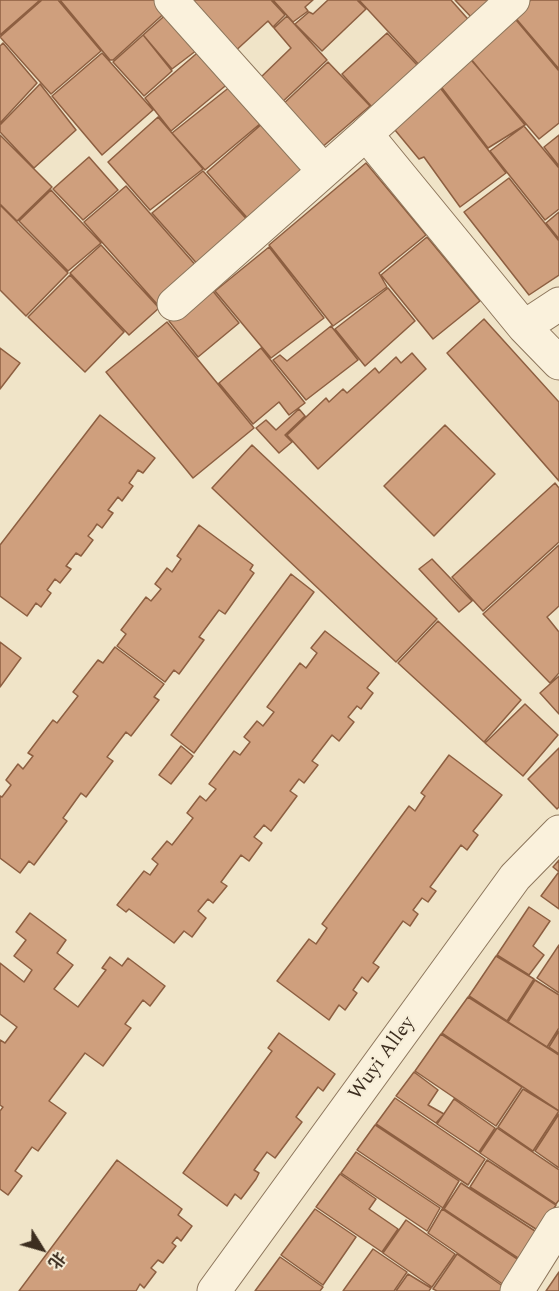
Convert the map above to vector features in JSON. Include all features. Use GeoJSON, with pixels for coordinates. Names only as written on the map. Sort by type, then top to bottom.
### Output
{"type":"FeatureCollection","features":[{"type":"Feature","properties":{"kind":"street"},"geometry":{"type":"LineString","coordinates":[[171,0],[324,171]]}},
{"type":"Feature","properties":{"kind":"street"},"geometry":{"type":"LineString","coordinates":[[174,304],[513,0]]}},
{"type":"Feature","properties":{"kind":"street"},"geometry":{"type":"LineString","coordinates":[[366,134],[524,327],[559,363]]}},
{"type":"Feature","properties":{"kind":"street"},"geometry":{"type":"LineString","coordinates":[[524,327],[559,304]]}},
{"type":"Feature","properties":{"kind":"street","name":"Wuyi Alley"},"geometry":{"type":"LineString","coordinates":[[214,1291],[515,876],[559,832]]}},
{"type":"Feature","properties":{"kind":"street"},"geometry":{"type":"LineString","coordinates":[[517,1291],[559,1224]]}},
{"type":"Feature","properties":{"kind":"building"},"geometry":{"type":"Polygon","coordinates":[[[0,0],[40,0],[0,35],[0,0]]]}},
{"type":"Feature","properties":{"kind":"building"},"geometry":{"type":"Polygon","coordinates":[[[42,0],[58,0],[101,51],[51,94],[0,37],[42,0]]]}},
{"type":"Feature","properties":{"kind":"building"},"geometry":{"type":"Polygon","coordinates":[[[60,0],[161,0],[169,9],[113,60],[110,60],[60,0]]]}},
{"type":"Feature","properties":{"kind":"building"},"geometry":{"type":"Polygon","coordinates":[[[181,0],[271,0],[285,15],[273,27],[268,21],[232,54],[181,0]]]}},
{"type":"Feature","properties":{"kind":"building"},"geometry":{"type":"Polygon","coordinates":[[[273,0],[313,0],[305,7],[308,11],[293,22],[273,0]]]}},
{"type":"Feature","properties":{"kind":"building"},"geometry":{"type":"Polygon","coordinates":[[[328,0],[357,0],[366,9],[322,51],[295,24],[309,12],[313,14],[328,0]]]}},
{"type":"Feature","properties":{"kind":"building"},"geometry":{"type":"Polygon","coordinates":[[[359,0],[451,0],[474,26],[422,68],[359,0]]]}},
{"type":"Feature","properties":{"kind":"building"},"geometry":{"type":"Polygon","coordinates":[[[455,0],[495,0],[473,19],[455,0]]]}},
{"type":"Feature","properties":{"kind":"building"},"geometry":{"type":"Polygon","coordinates":[[[531,0],[559,0],[559,69],[513,15],[531,0]]]}},
{"type":"Feature","properties":{"kind":"building"},"geometry":{"type":"Polygon","coordinates":[[[171,10],[201,47],[172,69],[144,36],[172,71],[144,96],[113,62],[171,10]]]}},
{"type":"Feature","properties":{"kind":"building"},"geometry":{"type":"Polygon","coordinates":[[[511,14],[559,71],[559,123],[539,139],[466,54],[511,14]]]}},
{"type":"Feature","properties":{"kind":"building"},"geometry":{"type":"Polygon","coordinates":[[[287,16],[327,60],[279,105],[258,80],[291,48],[274,28],[287,16]]]}},
{"type":"Feature","properties":{"kind":"building"},"geometry":{"type":"Polygon","coordinates":[[[387,33],[418,66],[372,107],[342,74],[387,33]]]}},
{"type":"Feature","properties":{"kind":"building"},"geometry":{"type":"Polygon","coordinates":[[[3,43],[37,83],[0,123],[0,46],[3,43]]]}},
{"type":"Feature","properties":{"kind":"building"},"geometry":{"type":"Polygon","coordinates":[[[203,48],[230,82],[171,131],[145,98],[203,48]]]}},
{"type":"Feature","properties":{"kind":"building"},"geometry":{"type":"Polygon","coordinates":[[[102,53],[153,110],[102,155],[52,96],[102,53]]]}},
{"type":"Feature","properties":{"kind":"building"},"geometry":{"type":"Polygon","coordinates":[[[471,59],[525,125],[488,148],[439,84],[471,59]]]}},
{"type":"Feature","properties":{"kind":"building"},"geometry":{"type":"Polygon","coordinates":[[[328,62],[370,106],[320,149],[281,106],[328,62]]]}},
{"type":"Feature","properties":{"kind":"building"},"geometry":{"type":"Polygon","coordinates":[[[40,84],[76,130],[34,168],[0,132],[0,125],[40,84]]]}},
{"type":"Feature","properties":{"kind":"building"},"geometry":{"type":"Polygon","coordinates":[[[438,85],[506,173],[460,207],[424,157],[419,159],[390,124],[438,85]]]}},
{"type":"Feature","properties":{"kind":"building"},"geometry":{"type":"Polygon","coordinates":[[[231,86],[261,123],[205,170],[172,133],[231,86]]]}},
{"type":"Feature","properties":{"kind":"building"},"geometry":{"type":"Polygon","coordinates":[[[158,117],[203,169],[150,210],[108,162],[158,117]]]}},
{"type":"Feature","properties":{"kind":"building"},"geometry":{"type":"Polygon","coordinates":[[[263,123],[306,172],[250,221],[207,172],[263,123]]]}},
{"type":"Feature","properties":{"kind":"building"},"geometry":{"type":"Polygon","coordinates":[[[524,126],[559,168],[559,209],[545,220],[490,151],[524,126]]]}},
{"type":"Feature","properties":{"kind":"building"},"geometry":{"type":"Polygon","coordinates":[[[0,135],[52,187],[17,221],[0,204],[0,135]]]}},
{"type":"Feature","properties":{"kind":"building"},"geometry":{"type":"Polygon","coordinates":[[[559,135],[559,166],[544,147],[559,135]]]}},
{"type":"Feature","properties":{"kind":"building"},"geometry":{"type":"Polygon","coordinates":[[[89,157],[118,190],[83,220],[53,189],[89,157]]]}},
{"type":"Feature","properties":{"kind":"building"},"geometry":{"type":"Polygon","coordinates":[[[366,163],[426,235],[379,273],[387,287],[333,326],[269,245],[366,163]]]}},
{"type":"Feature","properties":{"kind":"building"},"geometry":{"type":"Polygon","coordinates":[[[203,171],[251,224],[200,267],[152,213],[203,171]]]}},
{"type":"Feature","properties":{"kind":"building"},"geometry":{"type":"Polygon","coordinates":[[[509,178],[559,241],[559,275],[529,295],[464,212],[509,178]]]}},
{"type":"Feature","properties":{"kind":"building"},"geometry":{"type":"Polygon","coordinates":[[[126,186],[199,269],[157,304],[84,222],[126,186]]]}},
{"type":"Feature","properties":{"kind":"building"},"geometry":{"type":"Polygon","coordinates":[[[51,190],[101,243],[68,271],[19,221],[51,190]]]}},
{"type":"Feature","properties":{"kind":"building"},"geometry":{"type":"Polygon","coordinates":[[[0,205],[68,273],[26,316],[0,290],[0,205]]]}},
{"type":"Feature","properties":{"kind":"building"},"geometry":{"type":"Polygon","coordinates":[[[559,212],[559,239],[546,223],[559,212]]]}},
{"type":"Feature","properties":{"kind":"building"},"geometry":{"type":"Polygon","coordinates":[[[427,237],[480,301],[433,339],[381,275],[427,237]]]}},
{"type":"Feature","properties":{"kind":"building"},"geometry":{"type":"Polygon","coordinates":[[[101,245],[159,308],[129,335],[70,273],[101,245]]]}},
{"type":"Feature","properties":{"kind":"building"},"geometry":{"type":"Polygon","coordinates":[[[269,247],[324,318],[271,358],[215,291],[269,247]]]}},
{"type":"Feature","properties":{"kind":"building"},"geometry":{"type":"Polygon","coordinates":[[[70,275],[124,332],[85,372],[28,317],[70,275]]]}},
{"type":"Feature","properties":{"kind":"building"},"geometry":{"type":"Polygon","coordinates":[[[388,288],[415,321],[365,366],[335,329],[388,288]]]}},
{"type":"Feature","properties":{"kind":"building"},"geometry":{"type":"Polygon","coordinates":[[[212,290],[239,323],[198,357],[169,321],[212,290]]]}},
{"type":"Feature","properties":{"kind":"building"},"geometry":{"type":"Polygon","coordinates":[[[484,319],[559,402],[559,481],[447,353],[484,319]]]}},
{"type":"Feature","properties":{"kind":"building"},"geometry":{"type":"Polygon","coordinates":[[[167,322],[254,428],[193,478],[106,372],[167,322]]]}},
{"type":"Feature","properties":{"kind":"building"},"geometry":{"type":"Polygon","coordinates":[[[331,326],[358,360],[306,400],[273,360],[280,355],[287,361],[331,326]]]}},
{"type":"Feature","properties":{"kind":"building"},"geometry":{"type":"Polygon","coordinates":[[[0,348],[20,363],[0,389],[0,348]]]}},
{"type":"Feature","properties":{"kind":"building"},"geometry":{"type":"Polygon","coordinates":[[[261,348],[305,403],[289,415],[279,402],[253,424],[219,383],[261,348]]]}},
{"type":"Feature","properties":{"kind":"building"},"geometry":{"type":"Polygon","coordinates":[[[412,353],[426,369],[318,469],[287,435],[326,398],[329,402],[343,389],[347,393],[375,368],[379,373],[396,357],[401,363],[412,353]]]}},
{"type":"Feature","properties":{"kind":"building"},"geometry":{"type":"Polygon","coordinates":[[[299,409],[305,416],[285,435],[292,442],[279,453],[256,428],[266,420],[276,430],[299,409]]]}},
{"type":"Feature","properties":{"kind":"building"},"geometry":{"type":"Polygon","coordinates":[[[100,415],[155,458],[143,473],[138,470],[129,483],[133,486],[122,501],[118,497],[108,510],[113,513],[102,528],[97,524],[88,536],[93,540],[81,556],[76,553],[66,566],[71,569],[60,583],[55,579],[47,590],[51,593],[41,607],[36,603],[27,616],[0,596],[0,545],[100,415]]]}},
{"type":"Feature","properties":{"kind":"building"},"geometry":{"type":"Polygon","coordinates":[[[445,425],[495,474],[434,536],[384,486],[445,425]]]}},
{"type":"Feature","properties":{"kind":"building"},"geometry":{"type":"Polygon","coordinates":[[[252,445],[437,619],[396,662],[212,488],[252,445]]]}},
{"type":"Feature","properties":{"kind":"building"},"geometry":{"type":"Polygon","coordinates":[[[555,483],[559,488],[559,542],[483,611],[452,577],[555,483]]]}},
{"type":"Feature","properties":{"kind":"building"},"geometry":{"type":"Polygon","coordinates":[[[199,525],[253,565],[250,570],[254,573],[225,614],[219,610],[199,637],[204,640],[179,674],[174,670],[165,682],[117,646],[126,634],[121,630],[146,597],[151,601],[161,589],[155,584],[167,568],[172,572],[181,559],[177,556],[199,525]]]}},
{"type":"Feature","properties":{"kind":"building"},"geometry":{"type":"Polygon","coordinates":[[[559,545],[559,606],[547,617],[559,632],[559,673],[550,683],[483,614],[559,545]]]}},
{"type":"Feature","properties":{"kind":"building"},"geometry":{"type":"Polygon","coordinates":[[[432,559],[472,601],[459,612],[419,569],[432,559]]]}},
{"type":"Feature","properties":{"kind":"building"},"geometry":{"type":"Polygon","coordinates":[[[291,574],[314,592],[194,753],[171,735],[291,574]]]}},
{"type":"Feature","properties":{"kind":"building"},"geometry":{"type":"Polygon","coordinates":[[[438,621],[521,700],[484,742],[398,663],[438,621]]]}},
{"type":"Feature","properties":{"kind":"building"},"geometry":{"type":"Polygon","coordinates":[[[325,631],[379,673],[367,688],[373,693],[361,709],[357,706],[348,717],[354,722],[339,741],[332,735],[312,761],[318,765],[304,783],[299,779],[290,791],[297,796],[271,831],[264,825],[254,837],[262,843],[249,861],[241,855],[221,882],[227,886],[213,903],[208,899],[198,911],[206,918],[192,937],[184,931],[174,943],[129,909],[126,912],[117,905],[144,871],[150,875],[158,864],[152,859],[167,841],[172,845],[193,818],[187,813],[200,796],[206,801],[216,789],[209,784],[234,751],[240,755],[250,742],[244,737],[257,721],[263,726],[274,712],[267,707],[300,663],[306,668],[317,653],[311,648],[325,631]]]}},
{"type":"Feature","properties":{"kind":"building"},"geometry":{"type":"Polygon","coordinates":[[[0,642],[21,658],[0,687],[0,642]]]}},
{"type":"Feature","properties":{"kind":"building"},"geometry":{"type":"Polygon","coordinates":[[[115,647],[164,684],[154,697],[159,700],[131,736],[126,732],[107,757],[113,761],[86,797],[81,793],[63,818],[67,821],[34,865],[29,861],[20,873],[0,858],[0,796],[2,797],[11,785],[6,780],[18,764],[23,769],[33,756],[28,753],[53,720],[57,723],[78,696],[73,692],[98,660],[103,663],[115,647]]]}},
{"type":"Feature","properties":{"kind":"building"},"geometry":{"type":"Polygon","coordinates":[[[559,676],[559,714],[540,693],[559,676]]]}},
{"type":"Feature","properties":{"kind":"building"},"geometry":{"type":"Polygon","coordinates":[[[525,704],[558,735],[523,776],[485,743],[525,704]]]}},
{"type":"Feature","properties":{"kind":"building"},"geometry":{"type":"Polygon","coordinates":[[[181,746],[193,756],[171,784],[159,775],[181,746]]]}},
{"type":"Feature","properties":{"kind":"building"},"geometry":{"type":"Polygon","coordinates":[[[559,748],[559,807],[557,809],[528,779],[559,748]]]}},
{"type":"Feature","properties":{"kind":"building"},"geometry":{"type":"Polygon","coordinates":[[[449,755],[502,795],[473,831],[478,835],[467,850],[461,845],[430,887],[436,891],[428,902],[422,898],[413,910],[418,914],[410,926],[403,921],[373,963],[379,967],[368,982],[362,977],[353,990],[357,993],[345,1010],[339,1005],[329,1020],[277,981],[309,939],[316,944],[327,928],[322,924],[409,806],[415,811],[425,796],[421,793],[449,755]]]}},
{"type":"Feature","properties":{"kind":"building"},"geometry":{"type":"Polygon","coordinates":[[[559,860],[559,872],[553,867],[559,860]]]}},
{"type":"Feature","properties":{"kind":"building"},"geometry":{"type":"Polygon","coordinates":[[[559,874],[559,909],[541,896],[559,874]]]}},
{"type":"Feature","properties":{"kind":"building"},"geometry":{"type":"Polygon","coordinates":[[[529,907],[550,921],[533,946],[544,955],[529,975],[497,955],[529,907]]]}},
{"type":"Feature","properties":{"kind":"building"},"geometry":{"type":"Polygon","coordinates":[[[30,913],[66,940],[57,953],[73,965],[54,989],[78,1007],[106,970],[102,968],[110,957],[122,966],[128,958],[165,986],[150,1006],[143,1000],[125,1024],[131,1028],[103,1066],[85,1053],[49,1101],[66,1113],[38,1151],[32,1147],[15,1171],[22,1176],[8,1195],[0,1189],[0,1111],[3,1107],[0,1105],[0,1040],[5,1043],[17,1027],[0,1014],[0,963],[24,982],[32,970],[14,956],[26,940],[16,932],[30,913]]]}},
{"type":"Feature","properties":{"kind":"building"},"geometry":{"type":"Polygon","coordinates":[[[559,945],[559,993],[537,978],[559,945]]]}},
{"type":"Feature","properties":{"kind":"building"},"geometry":{"type":"Polygon","coordinates":[[[496,956],[534,979],[507,1021],[469,996],[496,956]]]}},
{"type":"Feature","properties":{"kind":"building"},"geometry":{"type":"Polygon","coordinates":[[[535,980],[559,995],[559,1028],[547,1047],[508,1022],[535,980]]]}},
{"type":"Feature","properties":{"kind":"building"},"geometry":{"type":"Polygon","coordinates":[[[468,997],[559,1055],[559,1111],[442,1033],[468,997]]]}},
{"type":"Feature","properties":{"kind":"building"},"geometry":{"type":"Polygon","coordinates":[[[559,1031],[559,1054],[549,1047],[559,1031]]]}},
{"type":"Feature","properties":{"kind":"building"},"geometry":{"type":"Polygon","coordinates":[[[279,1033],[335,1074],[323,1091],[318,1087],[296,1117],[302,1122],[275,1158],[267,1152],[254,1170],[259,1173],[256,1179],[241,1199],[235,1194],[227,1206],[183,1173],[272,1051],[268,1048],[279,1033]]]}},
{"type":"Feature","properties":{"kind":"building"},"geometry":{"type":"Polygon","coordinates":[[[441,1034],[522,1087],[496,1126],[415,1071],[441,1034]]]}},
{"type":"Feature","properties":{"kind":"building"},"geometry":{"type":"Polygon","coordinates":[[[414,1072],[438,1090],[428,1105],[444,1114],[436,1123],[396,1096],[414,1072]]]}},
{"type":"Feature","properties":{"kind":"building"},"geometry":{"type":"Polygon","coordinates":[[[523,1089],[559,1111],[533,1151],[498,1127],[523,1089]]]}},
{"type":"Feature","properties":{"kind":"building"},"geometry":{"type":"Polygon","coordinates":[[[395,1098],[485,1159],[468,1185],[376,1124],[395,1098]]]}},
{"type":"Feature","properties":{"kind":"building"},"geometry":{"type":"Polygon","coordinates":[[[454,1099],[495,1128],[479,1152],[437,1124],[454,1099]]]}},
{"type":"Feature","properties":{"kind":"building"},"geometry":{"type":"Polygon","coordinates":[[[559,1114],[559,1168],[535,1151],[559,1114]]]}},
{"type":"Feature","properties":{"kind":"building"},"geometry":{"type":"Polygon","coordinates":[[[375,1125],[459,1181],[443,1208],[357,1150],[375,1125]]]}},
{"type":"Feature","properties":{"kind":"building"},"geometry":{"type":"Polygon","coordinates":[[[497,1128],[559,1170],[559,1200],[556,1204],[480,1153],[497,1128]]]}},
{"type":"Feature","properties":{"kind":"building"},"geometry":{"type":"Polygon","coordinates":[[[356,1152],[440,1208],[427,1231],[341,1173],[356,1152]]]}},
{"type":"Feature","properties":{"kind":"building"},"geometry":{"type":"Polygon","coordinates":[[[117,1160],[182,1209],[178,1215],[192,1226],[181,1241],[177,1237],[172,1243],[176,1246],[163,1263],[158,1260],[151,1268],[156,1272],[144,1288],[140,1284],[136,1291],[19,1291],[117,1160]]]}},
{"type":"Feature","properties":{"kind":"building"},"geometry":{"type":"Polygon","coordinates":[[[487,1160],[556,1205],[539,1231],[470,1187],[487,1160]]]}},
{"type":"Feature","properties":{"kind":"building"},"geometry":{"type":"Polygon","coordinates":[[[340,1174],[376,1199],[369,1209],[398,1229],[382,1252],[316,1207],[340,1174]]]}},
{"type":"Feature","properties":{"kind":"building"},"geometry":{"type":"Polygon","coordinates":[[[461,1183],[538,1233],[521,1260],[444,1209],[461,1183]]]}},
{"type":"Feature","properties":{"kind":"building"},"geometry":{"type":"Polygon","coordinates":[[[315,1209],[356,1237],[323,1285],[281,1255],[315,1209]]]}},
{"type":"Feature","properties":{"kind":"building"},"geometry":{"type":"Polygon","coordinates":[[[442,1209],[520,1261],[504,1285],[428,1233],[442,1209]]]}},
{"type":"Feature","properties":{"kind":"building"},"geometry":{"type":"Polygon","coordinates":[[[406,1220],[455,1254],[432,1287],[383,1253],[406,1220]]]}},
{"type":"Feature","properties":{"kind":"building"},"geometry":{"type":"Polygon","coordinates":[[[373,1249],[407,1272],[394,1291],[343,1291],[373,1249]]]}},
{"type":"Feature","properties":{"kind":"building"},"geometry":{"type":"Polygon","coordinates":[[[457,1254],[504,1287],[501,1291],[437,1291],[433,1289],[457,1254]]]}},
{"type":"Feature","properties":{"kind":"building"},"geometry":{"type":"Polygon","coordinates":[[[280,1257],[323,1287],[320,1291],[255,1291],[280,1257]]]}},
{"type":"Feature","properties":{"kind":"building"},"geometry":{"type":"Polygon","coordinates":[[[559,1272],[559,1291],[546,1291],[559,1272]]]}},
{"type":"Feature","properties":{"kind":"building"},"geometry":{"type":"Polygon","coordinates":[[[408,1274],[431,1288],[429,1291],[396,1291],[408,1274]]]}}]}
